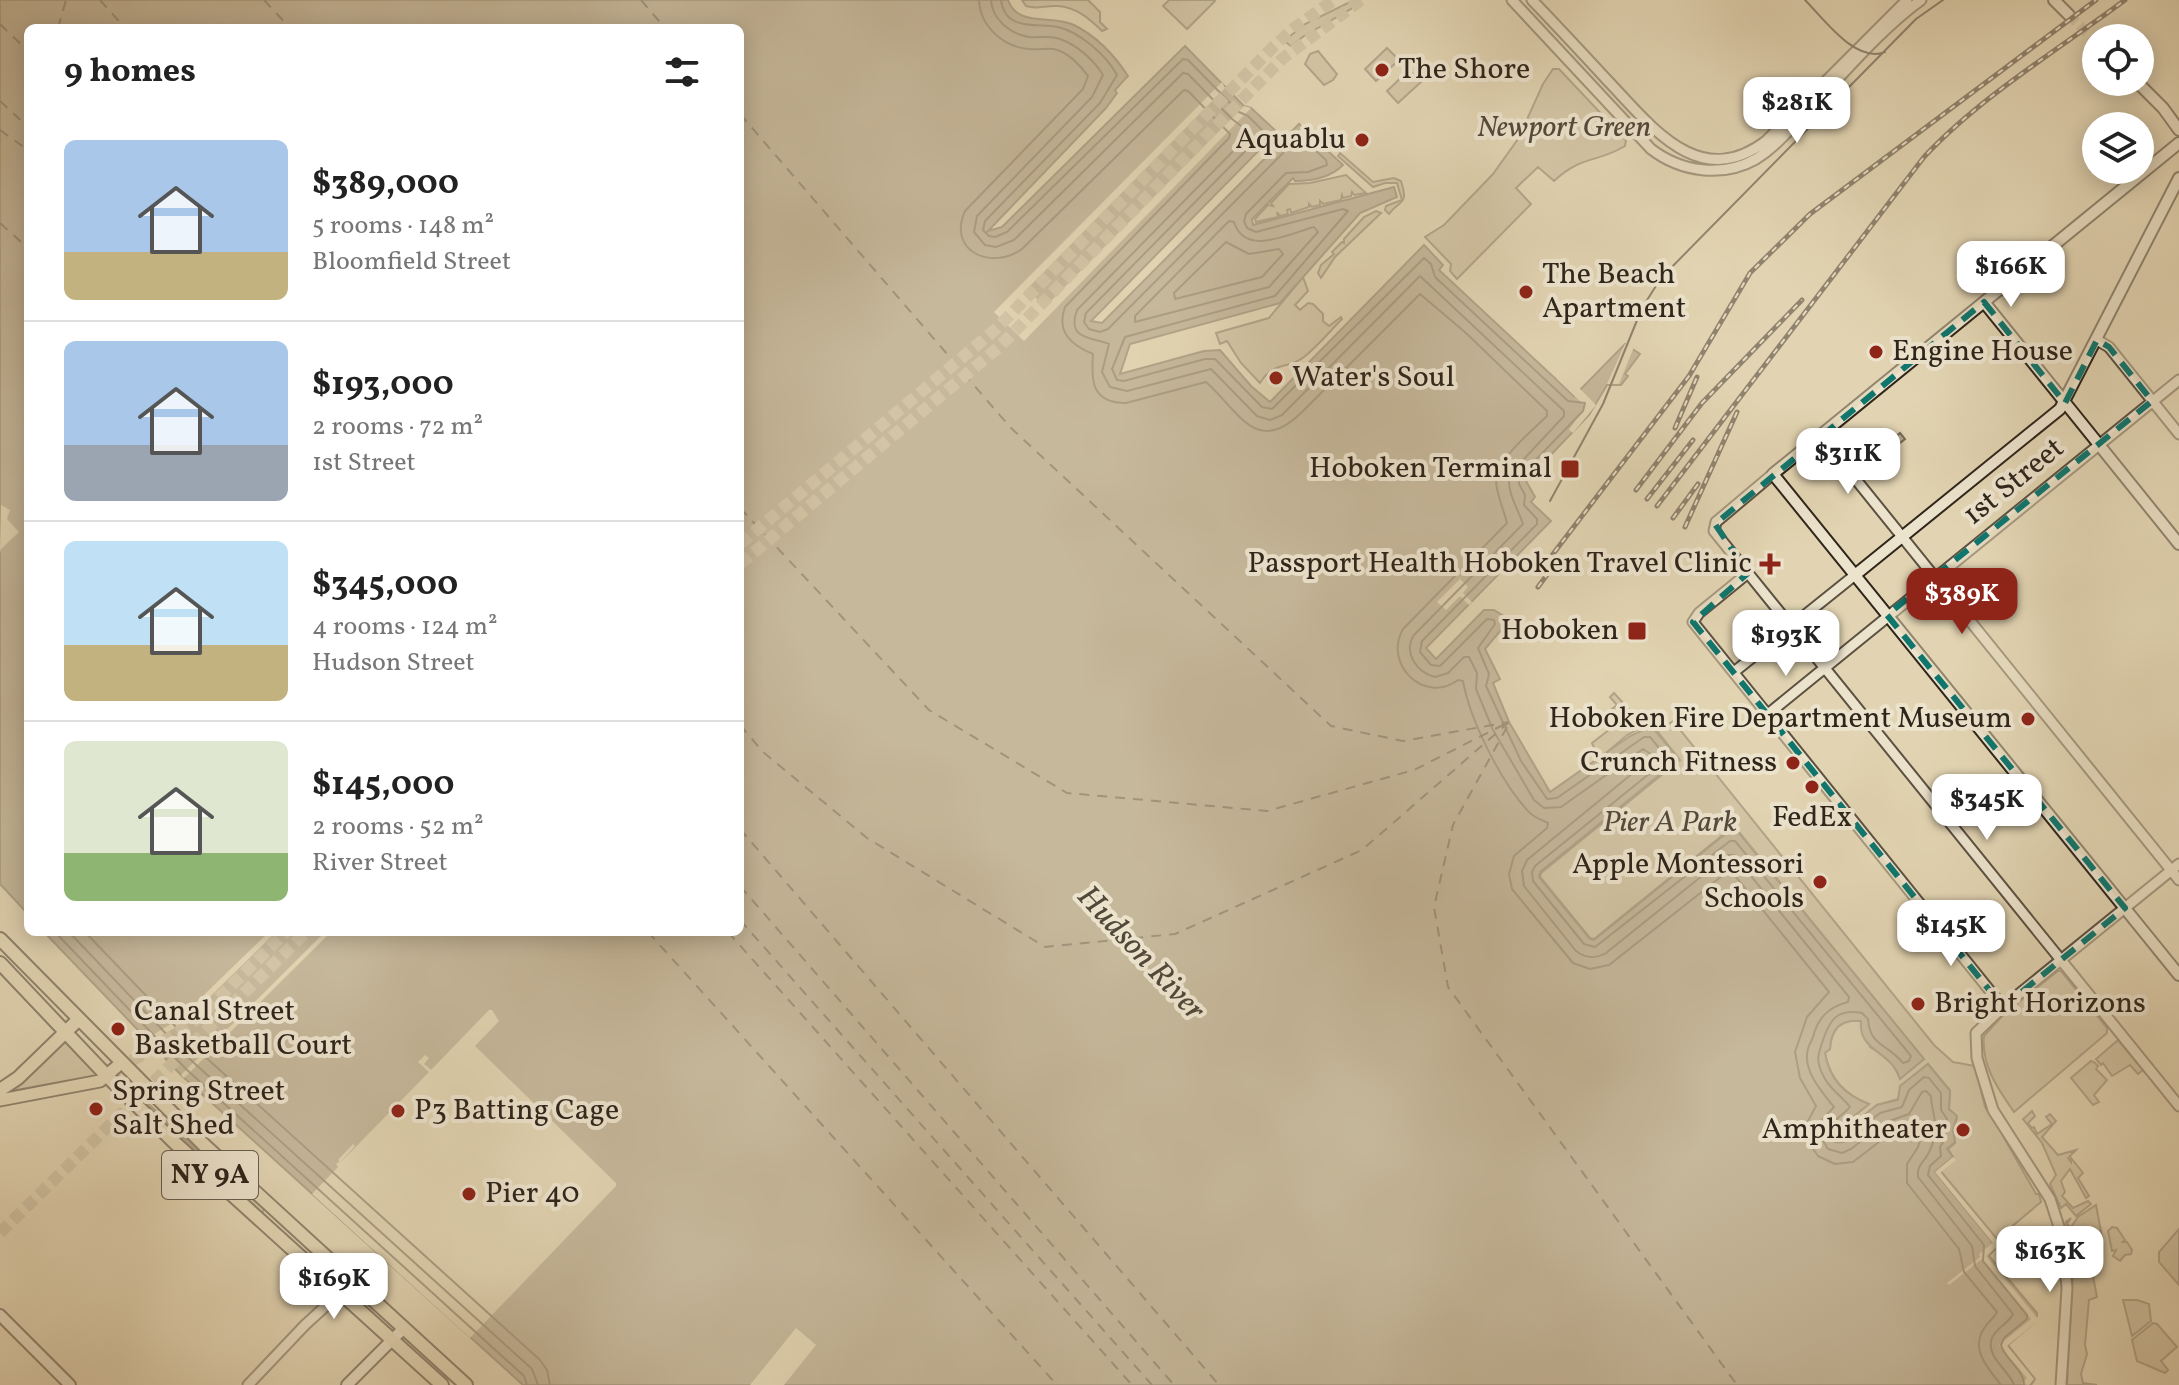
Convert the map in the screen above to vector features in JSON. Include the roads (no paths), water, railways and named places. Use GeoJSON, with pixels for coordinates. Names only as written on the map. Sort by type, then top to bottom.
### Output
{"type":"FeatureCollection","features":[{"type":"Feature","properties":{"kind":"highway","name":"NY 9A"},"geometry":{"type":"LineString","coordinates":[[0,939],[121,1063],[352,1282],[466,1385]]}},
{"type":"Feature","properties":{"kind":"highway","name":"NY 9A"},"geometry":{"type":"LineString","coordinates":[[0,963],[174,1142],[442,1385]]}},
{"type":"Feature","properties":{"kind":"highway"},"geometry":{"type":"LineString","coordinates":[[0,1090],[18,1078],[78,1020]]}},
{"type":"Feature","properties":{"kind":"main road"},"geometry":{"type":"LineString","coordinates":[[2054,0],[2069,15]]}},
{"type":"Feature","properties":{"kind":"main road"},"geometry":{"type":"LineString","coordinates":[[2151,96],[2179,130]]}},
{"type":"Feature","properties":{"kind":"main road"},"geometry":{"type":"LineString","coordinates":[[2179,143],[1773,474],[2179,975]]}},
{"type":"Feature","properties":{"kind":"main road"},"geometry":{"type":"LineString","coordinates":[[1855,575],[2065,403],[2179,178]]}},
{"type":"Feature","properties":{"kind":"main road"},"geometry":{"type":"LineString","coordinates":[[1984,302],[2179,544]]}},
{"type":"Feature","properties":{"kind":"main road"},"geometry":{"type":"LineString","coordinates":[[0,1100],[100,1081],[121,1063]]}},
{"type":"Feature","properties":{"kind":"main road"},"geometry":{"type":"LineString","coordinates":[[0,1315],[70,1385]]}},
{"type":"Feature","properties":{"kind":"main road"},"geometry":{"type":"LineString","coordinates":[[347,1385],[403,1329]]}},
{"type":"Feature","properties":{"kind":"street"},"geometry":{"type":"LineString","coordinates":[[1512,0],[1643,141],[1662,157],[1694,169],[1717,170],[1741,165],[1775,145],[1907,0]]}},
{"type":"Feature","properties":{"kind":"street"},"geometry":{"type":"LineString","coordinates":[[1532,0],[1669,144],[1693,156],[1718,159],[1740,155],[1766,141],[1921,0]]}},
{"type":"Feature","properties":{"kind":"street"},"geometry":{"type":"LineString","coordinates":[[1643,141],[1654,130]]}},
{"type":"Feature","properties":{"kind":"street"},"geometry":{"type":"LineString","coordinates":[[2097,340],[2109,347],[2179,434]]}},
{"type":"Feature","properties":{"kind":"street","name":"1st Street"},"geometry":{"type":"LineString","coordinates":[[1768,714],[2179,380]]}},
{"type":"Feature","properties":{"kind":"street"},"geometry":{"type":"LineString","coordinates":[[1820,435],[2175,867],[2179,880]]}},
{"type":"Feature","properties":{"kind":"street"},"geometry":{"type":"LineString","coordinates":[[1773,474],[1713,528],[2179,1106]]}},
{"type":"Feature","properties":{"kind":"street"},"geometry":{"type":"LineString","coordinates":[[1748,573],[1699,613],[1693,622],[2003,1007]]}},
{"type":"Feature","properties":{"kind":"street"},"geometry":{"type":"LineString","coordinates":[[1734,672],[1855,575]]}},
{"type":"Feature","properties":{"kind":"street"},"geometry":{"type":"LineString","coordinates":[[2061,1385],[2067,1288],[2062,1236],[2050,1199],[1993,1110],[1977,1058],[1976,1033],[2003,1007],[2175,867]]}},
{"type":"Feature","properties":{"kind":"street"},"geometry":{"type":"LineString","coordinates":[[248,1385],[352,1282]]}},
{"type":"Feature","properties":{"kind":"water","name":"Hudson River"},"geometry":{"type":"Polygon","coordinates":[[[0,0],[1008,0],[1019,14],[1065,22],[1090,35],[1128,76],[1115,90],[1117,93],[1106,108],[988,231],[1002,227],[1185,46],[1244,106],[1251,108],[1277,132],[1091,321],[1102,323],[1299,124],[1343,165],[1321,178],[1295,181],[1293,178],[1252,219],[1253,225],[1394,187],[1397,197],[1360,213],[1280,303],[1130,344],[1120,374],[1204,351],[1220,350],[1251,386],[1270,402],[1424,245],[1443,265],[1439,270],[1574,396],[1625,344],[1640,354],[1621,385],[1607,385],[1589,415],[1526,481],[1535,497],[1531,502],[1551,521],[1426,648],[1436,659],[1484,610],[1494,610],[1507,618],[1507,623],[1485,649],[1500,679],[1493,683],[1509,722],[1550,792],[1630,736],[1651,726],[1679,759],[1540,872],[1539,877],[1594,940],[1734,827],[1924,1059],[1900,1079],[1890,1062],[1865,1039],[1861,1021],[1847,1022],[1838,1027],[1832,1036],[1830,1049],[1825,1053],[1830,1071],[1846,1091],[1869,1104],[1836,1131],[1839,1135],[1877,1105],[1898,1100],[1900,1086],[1928,1064],[1950,1091],[1949,1109],[1957,1116],[1953,1130],[1955,1142],[1947,1149],[1953,1157],[1935,1172],[1993,1243],[1995,1249],[1989,1256],[2037,1313],[2036,1321],[2008,1345],[2035,1379],[2031,1385],[523,1385],[181,1075],[48,936],[744,936],[744,24],[24,24],[24,910],[0,884],[0,0]]]}},
{"type":"Feature","properties":{"kind":"tunnel"},"geometry":{"type":"LineString","coordinates":[[744,541],[996,329],[1272,48],[1334,0]]}},
{"type":"Feature","properties":{"kind":"tunnel"},"geometry":{"type":"LineString","coordinates":[[744,561],[999,347],[1282,59],[1361,0]]}},
{"type":"Feature","properties":{"kind":"tunnel"},"geometry":{"type":"LineString","coordinates":[[2069,15],[2082,28]]}},
{"type":"Feature","properties":{"kind":"tunnel"},"geometry":{"type":"LineString","coordinates":[[116,1070],[197,1019],[282,936]]}},
{"type":"Feature","properties":{"kind":"tunnel"},"geometry":{"type":"LineString","coordinates":[[0,1233],[302,936]]}},
{"type":"Feature","properties":{"kind":"tunnel"},"geometry":{"type":"LineString","coordinates":[[0,1092],[48,1086]]}},
{"type":"Feature","properties":{"kind":"tram line"},"geometry":{"type":"LineString","coordinates":[[1805,0],[1852,46],[1863,52],[1885,52]]}},
{"type":"Feature","properties":{"kind":"tram line"},"geometry":{"type":"LineString","coordinates":[[1550,501],[1603,404],[1642,308],[1661,278],[1916,19],[1943,0]]}},
{"type":"Feature","properties":{"kind":"railway"},"geometry":{"type":"LineString","coordinates":[[1540,571],[1689,376],[1750,273],[1810,214],[2096,0]]}},
{"type":"Feature","properties":{"kind":"railway"},"geometry":{"type":"LineString","coordinates":[[1657,506],[1924,157],[1995,94],[2125,0]]}},
{"type":"Feature","properties":{"kind":"railway"},"geometry":{"type":"LineString","coordinates":[[1636,490],[1702,403],[1802,300]]}},
{"type":"Feature","properties":{"kind":"railway"},"geometry":{"type":"LineString","coordinates":[[1675,428],[1697,377]]}},
{"type":"Feature","properties":{"kind":"railway"},"geometry":{"type":"LineString","coordinates":[[1685,527],[1737,412]]}},
{"type":"Feature","properties":{"kind":"railway"},"geometry":{"type":"LineString","coordinates":[[1647,499],[1693,440]]}},
{"type":"Feature","properties":{"kind":"railway"},"geometry":{"type":"LineString","coordinates":[[1673,518],[1698,484]]}},
{"type":"Feature","properties":{"kind":"railway"},"geometry":{"type":"LineString","coordinates":[[1538,587],[1555,564]]}},
{"type":"Feature","properties":{"kind":"place","name":"The Shore"},"geometry":{"type":"Point","coordinates":[1382,70]}},
{"type":"Feature","properties":{"kind":"place","name":"Aquablu"},"geometry":{"type":"Point","coordinates":[1362,140]}},
{"type":"Feature","properties":{"kind":"place","name":"The Beach Apartment"},"geometry":{"type":"Point","coordinates":[1526,292]}},
{"type":"Feature","properties":{"kind":"place","name":"Engine House"},"geometry":{"type":"Point","coordinates":[1876,352]}},
{"type":"Feature","properties":{"kind":"place","name":"Water's Soul"},"geometry":{"type":"Point","coordinates":[1276,378]}},
{"type":"Feature","properties":{"kind":"place","name":"Hoboken Terminal"},"geometry":{"type":"Point","coordinates":[1570,469]}},
{"type":"Feature","properties":{"kind":"place","name":"Passport Health Hoboken Travel Clinic"},"geometry":{"type":"Point","coordinates":[1770,564]}},
{"type":"Feature","properties":{"kind":"place","name":"Hoboken"},"geometry":{"type":"Point","coordinates":[1637,631]}},
{"type":"Feature","properties":{"kind":"place","name":"Hoboken Fire Department Museum"},"geometry":{"type":"Point","coordinates":[2028,719]}},
{"type":"Feature","properties":{"kind":"place","name":"Crunch Fitness"},"geometry":{"type":"Point","coordinates":[1793,763]}},
{"type":"Feature","properties":{"kind":"place","name":"FedEx"},"geometry":{"type":"Point","coordinates":[1812,787]}},
{"type":"Feature","properties":{"kind":"place","name":"Apple Montessori Schools"},"geometry":{"type":"Point","coordinates":[1820,882]}},
{"type":"Feature","properties":{"kind":"place","name":"Bright Horizons"},"geometry":{"type":"Point","coordinates":[1918,1004]}},
{"type":"Feature","properties":{"kind":"place","name":"Canal Street Basketball Court"},"geometry":{"type":"Point","coordinates":[118,1029]}},
{"type":"Feature","properties":{"kind":"place","name":"Spring Street Salt Shed"},"geometry":{"type":"Point","coordinates":[96,1109]}},
{"type":"Feature","properties":{"kind":"place","name":"P3 Batting Cage"},"geometry":{"type":"Point","coordinates":[398,1111]}},
{"type":"Feature","properties":{"kind":"place","name":"Amphitheater"},"geometry":{"type":"Point","coordinates":[1963,1130]}},
{"type":"Feature","properties":{"kind":"place","name":"Pier 40"},"geometry":{"type":"Point","coordinates":[469,1194]}},
{"type":"Feature","properties":{"kind":"park label","name":"Newport Green"},"geometry":{"type":"Point","coordinates":[1564,128]}},
{"type":"Feature","properties":{"kind":"park label","name":"Pier A Park"},"geometry":{"type":"Point","coordinates":[1670,823]}}]}
